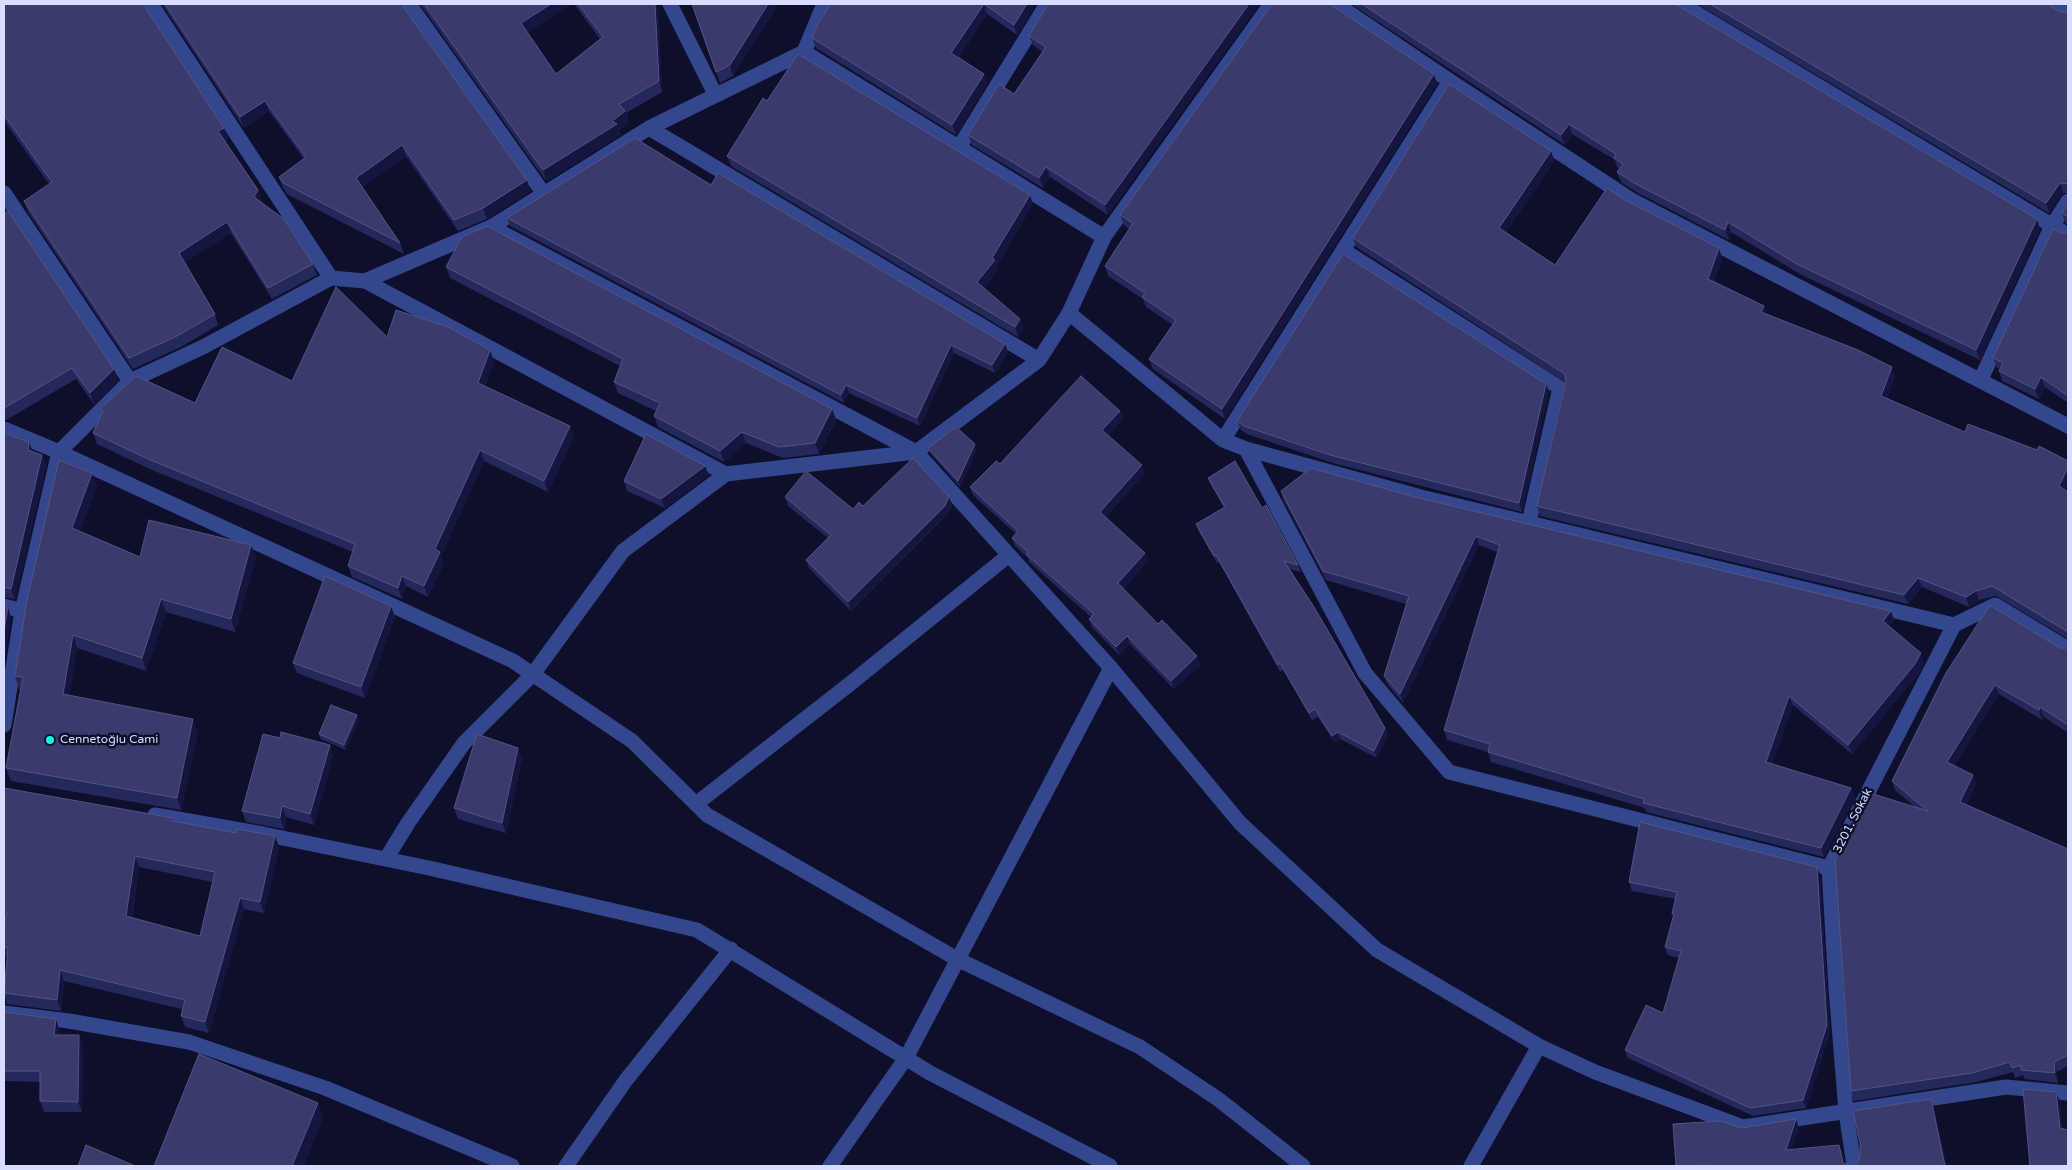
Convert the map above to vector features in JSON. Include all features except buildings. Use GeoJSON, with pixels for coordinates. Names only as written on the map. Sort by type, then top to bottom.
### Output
{"type":"FeatureCollection","features":[{"type":"Feature","properties":{"kind":"street"},"geometry":{"type":"LineString","coordinates":[[151,4],[331,278]]}},
{"type":"Feature","properties":{"kind":"street"},"geometry":{"type":"LineString","coordinates":[[409,4],[544,194]]}},
{"type":"Feature","properties":{"kind":"street"},"geometry":{"type":"LineString","coordinates":[[670,4],[715,94]]}},
{"type":"Feature","properties":{"kind":"street"},"geometry":{"type":"LineString","coordinates":[[366,281],[491,227],[650,128],[715,94],[804,52],[824,4]]}},
{"type":"Feature","properties":{"kind":"street"},"geometry":{"type":"LineString","coordinates":[[960,146],[1048,4]]}},
{"type":"Feature","properties":{"kind":"street"},"geometry":{"type":"LineString","coordinates":[[386,859],[408,823],[464,743],[533,674],[623,551],[726,474],[916,452],[1039,360],[1069,313],[1104,237],[1271,4]]}},
{"type":"Feature","properties":{"kind":"street"},"geometry":{"type":"LineString","coordinates":[[1336,4],[1633,201],[2068,426]]}},
{"type":"Feature","properties":{"kind":"street"},"geometry":{"type":"LineString","coordinates":[[1681,4],[2068,235]]}},
{"type":"Feature","properties":{"kind":"street"},"geometry":{"type":"LineString","coordinates":[[2051,4],[2068,14]]}},
{"type":"Feature","properties":{"kind":"street"},"geometry":{"type":"LineString","coordinates":[[804,52],[960,146],[1104,237]]}},
{"type":"Feature","properties":{"kind":"street"},"geometry":{"type":"LineString","coordinates":[[1223,440],[1450,81]]}},
{"type":"Feature","properties":{"kind":"street"},"geometry":{"type":"LineString","coordinates":[[650,128],[1039,360]]}},
{"type":"Feature","properties":{"kind":"street"},"geometry":{"type":"LineString","coordinates":[[4,193],[130,381]]}},
{"type":"Feature","properties":{"kind":"street"},"geometry":{"type":"LineString","coordinates":[[1980,379],[2052,226],[2068,201]]}},
{"type":"Feature","properties":{"kind":"street"},"geometry":{"type":"LineString","coordinates":[[491,227],[916,452],[1111,668],[1240,823],[1377,950],[1539,1046],[1595,1072],[1743,1127],[2006,1087],[2068,1093]]}},
{"type":"Feature","properties":{"kind":"street"},"geometry":{"type":"LineString","coordinates":[[1343,250],[1560,388],[1529,522]]}},
{"type":"Feature","properties":{"kind":"street"},"geometry":{"type":"LineString","coordinates":[[4,725],[22,610],[59,452],[130,381],[203,347],[331,278],[366,281],[726,474]]}},
{"type":"Feature","properties":{"kind":"street"},"geometry":{"type":"LineString","coordinates":[[1069,313],[1223,440],[1246,449],[1421,496],[1954,625],[1995,605],[2068,649]]}},
{"type":"Feature","properties":{"kind":"street"},"geometry":{"type":"LineString","coordinates":[[4,429],[59,452],[513,661],[632,742],[707,815],[957,959],[1140,1046],[1218,1099],[1303,1166]]}},
{"type":"Feature","properties":{"kind":"street"},"geometry":{"type":"LineString","coordinates":[[1246,449],[1365,672],[1449,772],[1829,868]]}},
{"type":"Feature","properties":{"kind":"street"},"geometry":{"type":"LineString","coordinates":[[696,804],[851,683],[1009,555]]}},
{"type":"Feature","properties":{"kind":"street"},"geometry":{"type":"LineString","coordinates":[[4,606],[22,610]]}},
{"type":"Feature","properties":{"kind":"street","name":"3201. Sokak"},"geometry":{"type":"LineString","coordinates":[[1854,1166],[1846,1112],[1829,868],[1954,625]]}},
{"type":"Feature","properties":{"kind":"street"},"geometry":{"type":"LineString","coordinates":[[830,1166],[906,1058],[1111,668]]}},
{"type":"Feature","properties":{"kind":"street"},"geometry":{"type":"LineString","coordinates":[[138,812],[263,834],[386,859],[697,930],[731,949],[930,1073],[1110,1166]]}},
{"type":"Feature","properties":{"kind":"street"},"geometry":{"type":"LineString","coordinates":[[566,1166],[626,1080],[731,949]]}},
{"type":"Feature","properties":{"kind":"street"},"geometry":{"type":"LineString","coordinates":[[4,1013],[69,1021],[189,1042],[325,1088],[512,1166]]}},
{"type":"Feature","properties":{"kind":"street"},"geometry":{"type":"LineString","coordinates":[[1471,1166],[1539,1046]]}},
{"type":"Feature","properties":{"kind":"place","name":"Cennetoğlu Cami"},"geometry":{"type":"Point","coordinates":[50,740]}}]}
